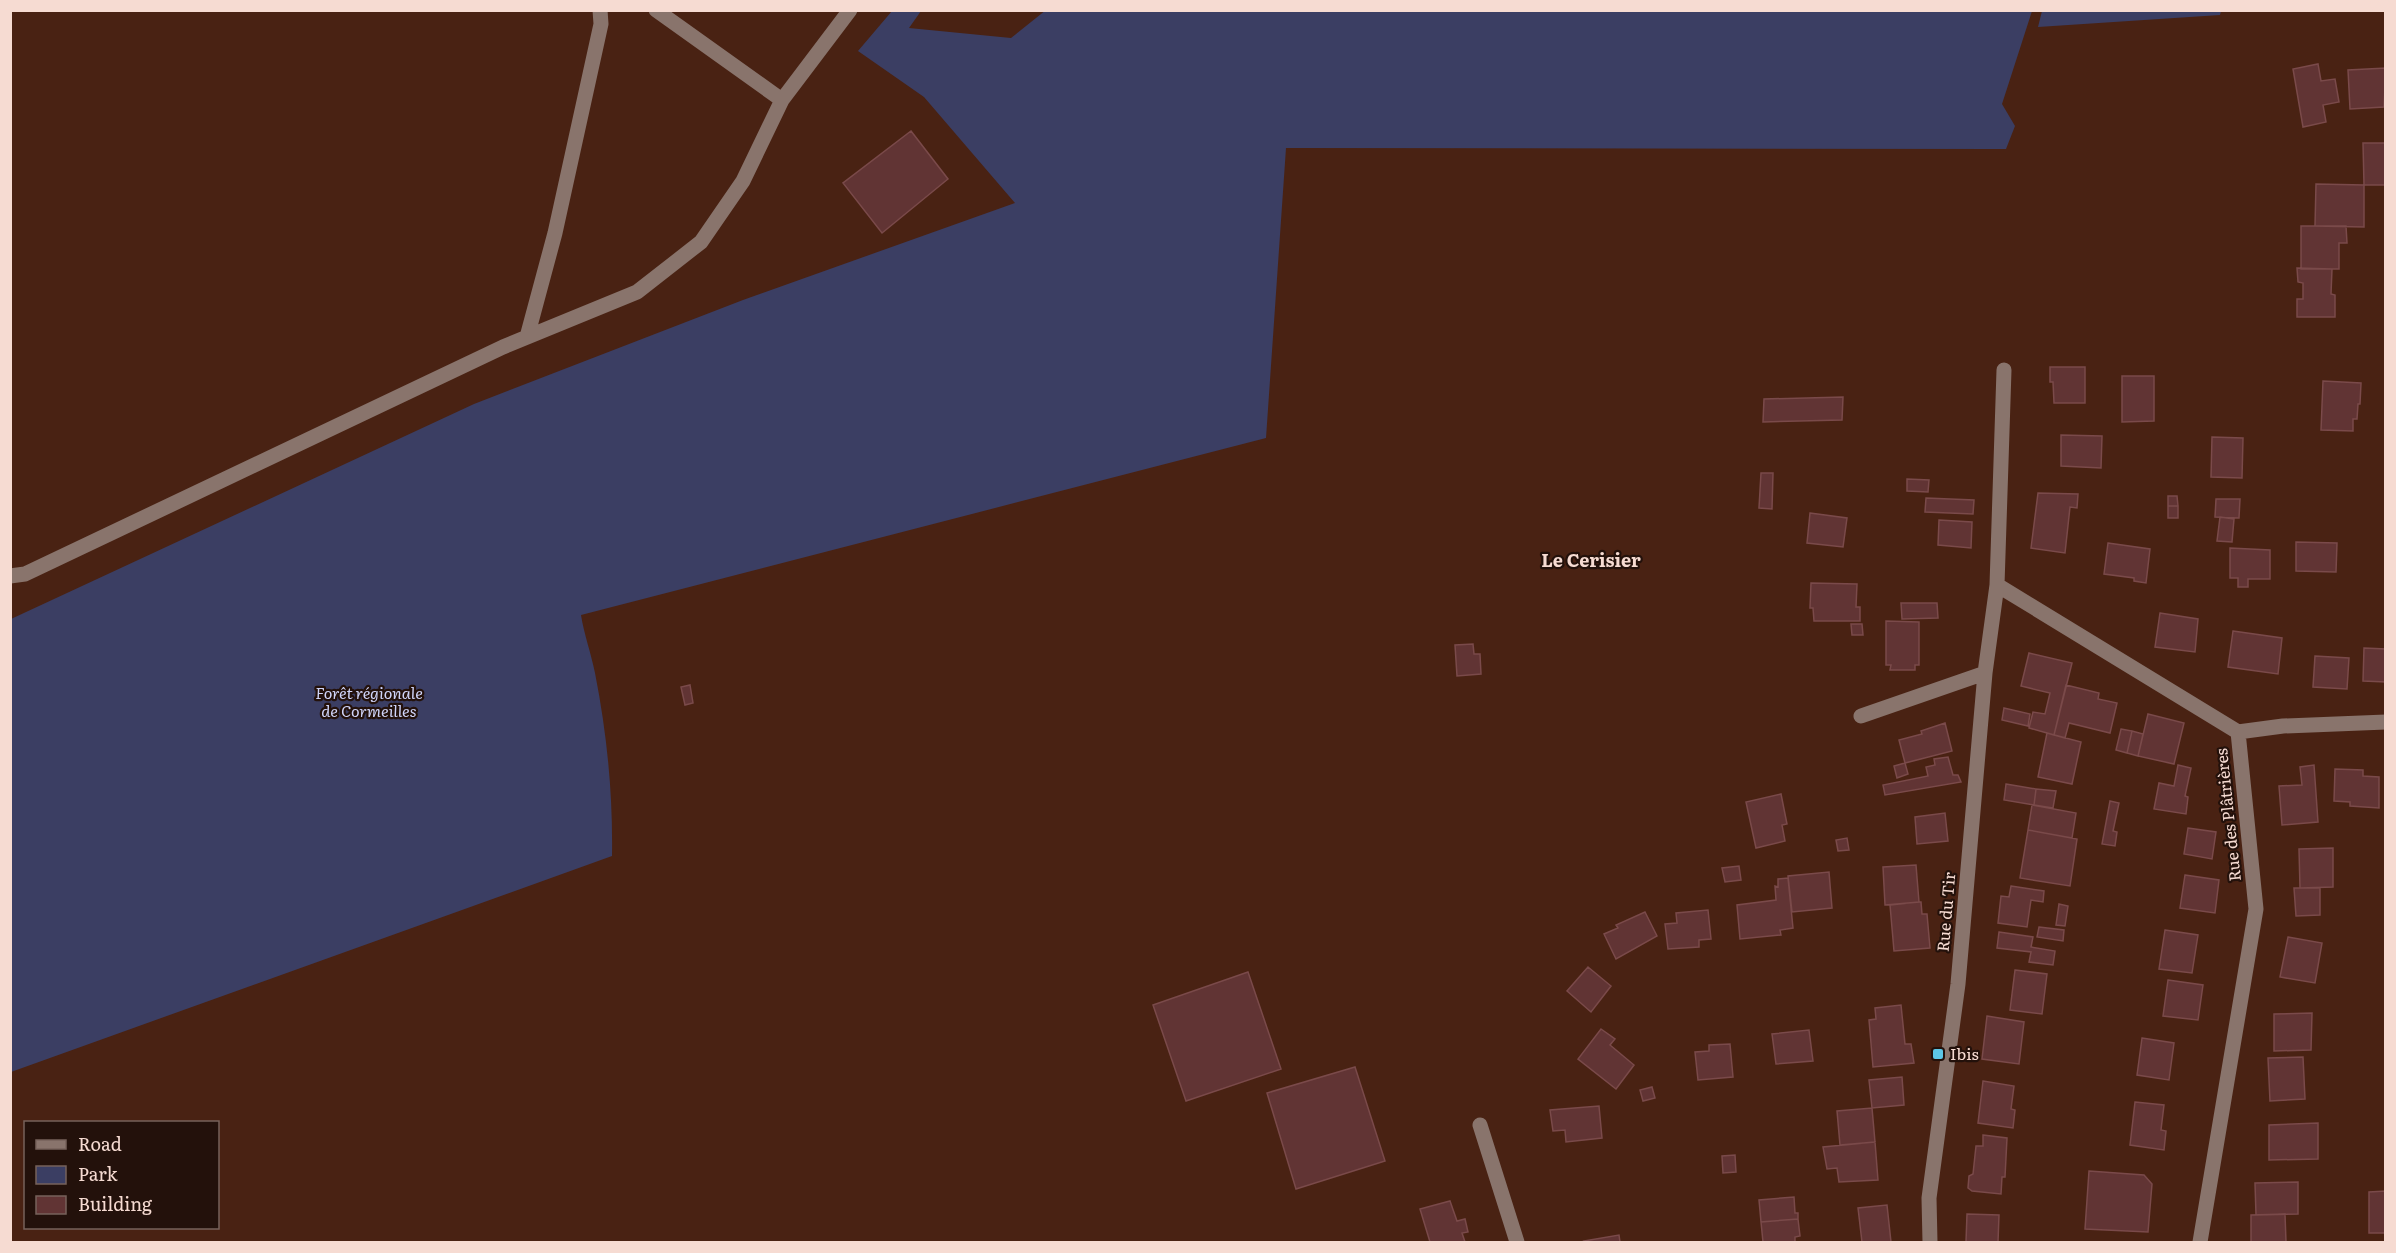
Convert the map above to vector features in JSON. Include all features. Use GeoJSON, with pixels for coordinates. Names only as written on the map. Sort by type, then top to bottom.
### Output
{"type":"FeatureCollection","features":[{"type":"Feature","properties":{"kind":"street"},"geometry":{"type":"LineString","coordinates":[[527,337],[555,233],[601,24],[600,10]]}},
{"type":"Feature","properties":{"kind":"street"},"geometry":{"type":"LineString","coordinates":[[656,10],[782,99]]}},
{"type":"Feature","properties":{"kind":"street"},"geometry":{"type":"LineString","coordinates":[[10,576],[25,574],[527,337],[638,292],[701,242],[743,181],[782,99],[850,10]]}},
{"type":"Feature","properties":{"kind":"street"},"geometry":{"type":"LineString","coordinates":[[1997,585],[2004,370]]}},
{"type":"Feature","properties":{"kind":"street","name":"Rue du Tir"},"geometry":{"type":"LineString","coordinates":[[1930,1242],[1929,1198],[1958,984],[1985,673],[1997,585]]}},
{"type":"Feature","properties":{"kind":"street","name":"Rue des Plâtrières"},"geometry":{"type":"LineString","coordinates":[[1997,585],[2238,732],[2256,909],[2200,1242]]}},
{"type":"Feature","properties":{"kind":"street"},"geometry":{"type":"LineString","coordinates":[[1861,716],[1985,673]]}},
{"type":"Feature","properties":{"kind":"street"},"geometry":{"type":"LineString","coordinates":[[2238,732],[2283,726],[2385,722]]}},
{"type":"Feature","properties":{"kind":"street"},"geometry":{"type":"LineString","coordinates":[[1480,1125],[1516,1242]]}},
{"type":"Feature","properties":{"kind":"green space","name":"Forêt régionale de Cormeilles"},"geometry":{"type":"Polygon","coordinates":[[[1046,10],[2032,11],[2002,104],[2015,126],[2006,149],[1286,148],[1266,438],[581,615],[595,673],[606,741],[612,856],[11,1072],[11,619],[474,404],[743,300],[1015,203],[924,97],[858,51],[892,11],[921,11],[909,28],[1011,38],[1046,10]]]}},
{"type":"Feature","properties":{"kind":"green space"},"geometry":{"type":"Polygon","coordinates":[[[2042,10],[2221,11],[2220,15],[2038,27],[2042,10]]]}},
{"type":"Feature","properties":{"kind":"building"},"geometry":{"type":"Polygon","coordinates":[[[2318,64],[2321,81],[2335,79],[2339,102],[2323,105],[2326,122],[2303,127],[2293,69],[2318,64]]]}},
{"type":"Feature","properties":{"kind":"building"},"geometry":{"type":"Polygon","coordinates":[[[2386,68],[2384,107],[2350,109],[2348,70],[2386,68]]]}},
{"type":"Feature","properties":{"kind":"building"},"geometry":{"type":"Polygon","coordinates":[[[911,131],[948,179],[882,233],[843,183],[911,131]]]}},
{"type":"Feature","properties":{"kind":"building"},"geometry":{"type":"Polygon","coordinates":[[[2363,143],[2386,143],[2386,185],[2364,185],[2363,143]]]}},
{"type":"Feature","properties":{"kind":"building"},"geometry":{"type":"Polygon","coordinates":[[[2316,184],[2364,185],[2364,227],[2315,226],[2316,184]]]}},
{"type":"Feature","properties":{"kind":"building"},"geometry":{"type":"Polygon","coordinates":[[[2301,226],[2346,226],[2347,243],[2339,243],[2339,269],[2301,269],[2301,226]]]}},
{"type":"Feature","properties":{"kind":"building"},"geometry":{"type":"Polygon","coordinates":[[[2297,268],[2332,269],[2331,294],[2335,295],[2335,317],[2297,317],[2297,299],[2303,299],[2303,283],[2298,282],[2297,268]]]}},
{"type":"Feature","properties":{"kind":"building"},"geometry":{"type":"Polygon","coordinates":[[[2050,367],[2085,367],[2085,403],[2054,403],[2050,367]]]}},
{"type":"Feature","properties":{"kind":"building"},"geometry":{"type":"Polygon","coordinates":[[[2122,376],[2154,376],[2154,421],[2122,422],[2122,376]]]}},
{"type":"Feature","properties":{"kind":"building"},"geometry":{"type":"Polygon","coordinates":[[[2323,381],[2361,383],[2360,404],[2358,404],[2357,419],[2353,419],[2353,431],[2321,430],[2323,381]]]}},
{"type":"Feature","properties":{"kind":"building"},"geometry":{"type":"Polygon","coordinates":[[[1843,397],[1842,420],[1763,422],[1764,399],[1843,397]]]}},
{"type":"Feature","properties":{"kind":"building"},"geometry":{"type":"Polygon","coordinates":[[[2061,435],[2102,436],[2101,468],[2061,466],[2061,435]]]}},
{"type":"Feature","properties":{"kind":"building"},"geometry":{"type":"Polygon","coordinates":[[[2212,437],[2243,438],[2242,478],[2211,477],[2212,437]]]}},
{"type":"Feature","properties":{"kind":"building"},"geometry":{"type":"Polygon","coordinates":[[[1761,473],[1773,473],[1772,509],[1759,508],[1761,473]]]}},
{"type":"Feature","properties":{"kind":"building"},"geometry":{"type":"Polygon","coordinates":[[[1907,479],[1929,480],[1928,492],[1907,491],[1907,479]]]}},
{"type":"Feature","properties":{"kind":"building"},"geometry":{"type":"Polygon","coordinates":[[[2038,493],[2078,494],[2077,508],[2070,507],[2065,553],[2031,548],[2038,493]]]}},
{"type":"Feature","properties":{"kind":"building"},"geometry":{"type":"Polygon","coordinates":[[[2168,496],[2177,496],[2178,506],[2168,506],[2168,496]]]}},
{"type":"Feature","properties":{"kind":"building"},"geometry":{"type":"Polygon","coordinates":[[[1926,498],[1974,500],[1973,514],[1925,512],[1926,498]]]}},
{"type":"Feature","properties":{"kind":"building"},"geometry":{"type":"Polygon","coordinates":[[[2216,499],[2240,499],[2239,518],[2215,517],[2216,499]]]}},
{"type":"Feature","properties":{"kind":"building"},"geometry":{"type":"Polygon","coordinates":[[[2168,506],[2178,506],[2178,518],[2168,518],[2168,506]]]}},
{"type":"Feature","properties":{"kind":"building"},"geometry":{"type":"Polygon","coordinates":[[[1810,513],[1847,518],[1843,547],[1807,543],[1810,513]]]}},
{"type":"Feature","properties":{"kind":"building"},"geometry":{"type":"Polygon","coordinates":[[[2220,517],[2234,519],[2232,542],[2217,541],[2220,517]]]}},
{"type":"Feature","properties":{"kind":"building"},"geometry":{"type":"Polygon","coordinates":[[[1939,520],[1972,522],[1971,548],[1938,545],[1939,520]]]}},
{"type":"Feature","properties":{"kind":"building"},"geometry":{"type":"Polygon","coordinates":[[[2296,542],[2337,543],[2336,572],[2296,571],[2296,542]]]}},
{"type":"Feature","properties":{"kind":"building"},"geometry":{"type":"Polygon","coordinates":[[[2108,543],[2150,549],[2146,583],[2134,581],[2134,578],[2104,574],[2108,543]]]}},
{"type":"Feature","properties":{"kind":"building"},"geometry":{"type":"Polygon","coordinates":[[[2230,548],[2270,550],[2270,579],[2248,579],[2248,587],[2238,587],[2238,578],[2230,578],[2230,548]]]}},
{"type":"Feature","properties":{"kind":"building"},"geometry":{"type":"Polygon","coordinates":[[[1811,583],[1857,584],[1856,607],[1860,607],[1860,621],[1814,621],[1813,608],[1810,608],[1811,583]]]}},
{"type":"Feature","properties":{"kind":"building"},"geometry":{"type":"Polygon","coordinates":[[[1901,603],[1937,603],[1938,618],[1902,619],[1901,603]]]}},
{"type":"Feature","properties":{"kind":"building"},"geometry":{"type":"Polygon","coordinates":[[[2160,613],[2198,619],[2195,652],[2155,647],[2160,613]]]}},
{"type":"Feature","properties":{"kind":"building"},"geometry":{"type":"Polygon","coordinates":[[[1886,621],[1919,622],[1919,665],[1915,665],[1915,670],[1890,670],[1891,665],[1886,665],[1886,621]]]}},
{"type":"Feature","properties":{"kind":"building"},"geometry":{"type":"Polygon","coordinates":[[[1851,624],[1862,624],[1863,635],[1852,635],[1851,624]]]}},
{"type":"Feature","properties":{"kind":"building"},"geometry":{"type":"Polygon","coordinates":[[[2233,631],[2282,638],[2278,674],[2228,667],[2233,631]]]}},
{"type":"Feature","properties":{"kind":"building"},"geometry":{"type":"Polygon","coordinates":[[[1473,644],[1474,654],[1480,654],[1481,674],[1457,676],[1455,645],[1473,644]]]}},
{"type":"Feature","properties":{"kind":"building"},"geometry":{"type":"Polygon","coordinates":[[[2364,648],[2386,649],[2386,682],[2363,681],[2364,648]]]}},
{"type":"Feature","properties":{"kind":"building"},"geometry":{"type":"Polygon","coordinates":[[[2029,653],[2072,663],[2054,735],[2029,728],[2033,712],[2045,714],[2050,693],[2021,686],[2029,653]]]}},
{"type":"Feature","properties":{"kind":"building"},"geometry":{"type":"Polygon","coordinates":[[[2315,656],[2349,658],[2347,689],[2313,687],[2315,656]]]}},
{"type":"Feature","properties":{"kind":"building"},"geometry":{"type":"Polygon","coordinates":[[[690,685],[693,703],[685,705],[681,687],[690,685]]]}},
{"type":"Feature","properties":{"kind":"building"},"geometry":{"type":"Polygon","coordinates":[[[2066,685],[2099,693],[2098,699],[2117,703],[2110,733],[2069,723],[2065,738],[2054,735],[2066,685]]]}},
{"type":"Feature","properties":{"kind":"building"},"geometry":{"type":"Polygon","coordinates":[[[2004,708],[2030,714],[2028,726],[2002,720],[2004,708]]]}},
{"type":"Feature","properties":{"kind":"building"},"geometry":{"type":"Polygon","coordinates":[[[2148,714],[2184,723],[2174,764],[2138,756],[2148,714]]]}},
{"type":"Feature","properties":{"kind":"building"},"geometry":{"type":"Polygon","coordinates":[[[1945,723],[1952,751],[1905,763],[1899,740],[1922,734],[1921,731],[1945,723]]]}},
{"type":"Feature","properties":{"kind":"building"},"geometry":{"type":"Polygon","coordinates":[[[2121,729],[2132,731],[2127,753],[2116,750],[2121,729]]]}},
{"type":"Feature","properties":{"kind":"building"},"geometry":{"type":"Polygon","coordinates":[[[2132,731],[2143,734],[2138,756],[2127,753],[2132,731]]]}},
{"type":"Feature","properties":{"kind":"building"},"geometry":{"type":"Polygon","coordinates":[[[2047,733],[2081,742],[2072,784],[2038,777],[2047,733]]]}},
{"type":"Feature","properties":{"kind":"building"},"geometry":{"type":"Polygon","coordinates":[[[1948,757],[1953,775],[1958,775],[1961,782],[1885,795],[1883,785],[1928,776],[1926,767],[1935,765],[1934,759],[1948,757]]]}},
{"type":"Feature","properties":{"kind":"building"},"geometry":{"type":"Polygon","coordinates":[[[1905,763],[1908,774],[1897,778],[1894,766],[1905,763]]]}},
{"type":"Feature","properties":{"kind":"building"},"geometry":{"type":"Polygon","coordinates":[[[2178,765],[2191,768],[2185,796],[2188,797],[2186,814],[2154,809],[2159,783],[2174,786],[2178,765]]]}},
{"type":"Feature","properties":{"kind":"building"},"geometry":{"type":"Polygon","coordinates":[[[2314,765],[2318,822],[2282,825],[2279,786],[2302,785],[2300,767],[2314,765]]]}},
{"type":"Feature","properties":{"kind":"building"},"geometry":{"type":"Polygon","coordinates":[[[2335,769],[2363,770],[2363,776],[2379,777],[2379,808],[2350,806],[2350,802],[2334,801],[2335,769]]]}},
{"type":"Feature","properties":{"kind":"building"},"geometry":{"type":"Polygon","coordinates":[[[2006,784],[2036,789],[2034,805],[2004,800],[2006,784]]]}},
{"type":"Feature","properties":{"kind":"building"},"geometry":{"type":"Polygon","coordinates":[[[2036,789],[2056,791],[2053,808],[2034,805],[2036,789]]]}},
{"type":"Feature","properties":{"kind":"building"},"geometry":{"type":"Polygon","coordinates":[[[1781,794],[1787,824],[1782,825],[1785,841],[1756,848],[1746,802],[1781,794]]]}},
{"type":"Feature","properties":{"kind":"building"},"geometry":{"type":"Polygon","coordinates":[[[2110,801],[2119,803],[2113,831],[2117,832],[2115,846],[2102,844],[2110,801]]]}},
{"type":"Feature","properties":{"kind":"building"},"geometry":{"type":"Polygon","coordinates":[[[2032,805],[2076,813],[2072,838],[2028,830],[2032,805]]]}},
{"type":"Feature","properties":{"kind":"building"},"geometry":{"type":"Polygon","coordinates":[[[1945,813],[1948,841],[1917,844],[1915,817],[1945,813]]]}},
{"type":"Feature","properties":{"kind":"building"},"geometry":{"type":"Polygon","coordinates":[[[2188,828],[2216,832],[2212,859],[2184,854],[2188,828]]]}},
{"type":"Feature","properties":{"kind":"building"},"geometry":{"type":"Polygon","coordinates":[[[2028,830],[2077,839],[2070,886],[2020,878],[2028,830]]]}},
{"type":"Feature","properties":{"kind":"building"},"geometry":{"type":"Polygon","coordinates":[[[1847,838],[1849,850],[1838,851],[1836,840],[1847,838]]]}},
{"type":"Feature","properties":{"kind":"building"},"geometry":{"type":"Polygon","coordinates":[[[2333,848],[2333,887],[2300,888],[2299,849],[2333,848]]]}},
{"type":"Feature","properties":{"kind":"building"},"geometry":{"type":"Polygon","coordinates":[[[1916,865],[1919,902],[1885,905],[1883,867],[1916,865]]]}},
{"type":"Feature","properties":{"kind":"building"},"geometry":{"type":"Polygon","coordinates":[[[1739,866],[1741,880],[1725,882],[1722,868],[1739,866]]]}},
{"type":"Feature","properties":{"kind":"building"},"geometry":{"type":"Polygon","coordinates":[[[1829,872],[1832,908],[1792,912],[1788,876],[1829,872]]]}},
{"type":"Feature","properties":{"kind":"building"},"geometry":{"type":"Polygon","coordinates":[[[2185,875],[2219,880],[2215,913],[2180,908],[2185,875]]]}},
{"type":"Feature","properties":{"kind":"building"},"geometry":{"type":"Polygon","coordinates":[[[1788,878],[1793,928],[1780,930],[1781,935],[1740,939],[1737,905],[1776,900],[1775,886],[1778,887],[1778,879],[1788,878]]]}},
{"type":"Feature","properties":{"kind":"building"},"geometry":{"type":"Polygon","coordinates":[[[2011,886],[2044,891],[2043,902],[2031,900],[2027,927],[1998,923],[2001,896],[2009,897],[2011,886]]]}},
{"type":"Feature","properties":{"kind":"building"},"geometry":{"type":"Polygon","coordinates":[[[2294,888],[2320,888],[2320,915],[2296,916],[2294,888]]]}},
{"type":"Feature","properties":{"kind":"building"},"geometry":{"type":"Polygon","coordinates":[[[1921,902],[1922,914],[1927,914],[1930,948],[1894,951],[1890,905],[1921,902]]]}},
{"type":"Feature","properties":{"kind":"building"},"geometry":{"type":"Polygon","coordinates":[[[2059,904],[2068,906],[2065,926],[2056,925],[2059,904]]]}},
{"type":"Feature","properties":{"kind":"building"},"geometry":{"type":"Polygon","coordinates":[[[1708,910],[1711,939],[1699,940],[1699,947],[1668,949],[1665,924],[1677,923],[1676,913],[1708,910]]]}},
{"type":"Feature","properties":{"kind":"building"},"geometry":{"type":"Polygon","coordinates":[[[1645,912],[1657,936],[1616,959],[1604,934],[1618,928],[1616,925],[1645,912]]]}},
{"type":"Feature","properties":{"kind":"building"},"geometry":{"type":"Polygon","coordinates":[[[2039,927],[2064,930],[2063,941],[2037,937],[2039,927]]]}},
{"type":"Feature","properties":{"kind":"building"},"geometry":{"type":"Polygon","coordinates":[[[2165,930],[2198,935],[2192,973],[2159,969],[2165,930]]]}},
{"type":"Feature","properties":{"kind":"building"},"geometry":{"type":"Polygon","coordinates":[[[1999,932],[2033,937],[2031,947],[2055,951],[2053,965],[2029,962],[2031,952],[1997,948],[1999,932]]]}},
{"type":"Feature","properties":{"kind":"building"},"geometry":{"type":"Polygon","coordinates":[[[2288,937],[2322,943],[2315,983],[2280,977],[2288,937]]]}},
{"type":"Feature","properties":{"kind":"building"},"geometry":{"type":"Polygon","coordinates":[[[1588,967],[1611,986],[1591,1012],[1567,991],[1588,967]]]}},
{"type":"Feature","properties":{"kind":"building"},"geometry":{"type":"Polygon","coordinates":[[[2015,970],[2047,974],[2042,1014],[2010,1010],[2015,970]]]}},
{"type":"Feature","properties":{"kind":"building"},"geometry":{"type":"Polygon","coordinates":[[[1248,972],[1281,1069],[1186,1101],[1153,1005],[1248,972]]]}},
{"type":"Feature","properties":{"kind":"building"},"geometry":{"type":"Polygon","coordinates":[[[2168,980],[2203,985],[2198,1020],[2163,1016],[2168,980]]]}},
{"type":"Feature","properties":{"kind":"building"},"geometry":{"type":"Polygon","coordinates":[[[1901,1005],[1905,1044],[1911,1044],[1914,1063],[1873,1067],[1869,1020],[1876,1019],[1875,1008],[1901,1005]]]}},
{"type":"Feature","properties":{"kind":"building"},"geometry":{"type":"Polygon","coordinates":[[[2312,1013],[2311,1050],[2274,1051],[2274,1014],[2312,1013]]]}},
{"type":"Feature","properties":{"kind":"building"},"geometry":{"type":"Polygon","coordinates":[[[1987,1016],[2024,1022],[2019,1064],[1982,1059],[1987,1016]]]}},
{"type":"Feature","properties":{"kind":"building"},"geometry":{"type":"Polygon","coordinates":[[[1601,1029],[1615,1039],[1610,1045],[1634,1065],[1616,1089],[1578,1059],[1601,1029]]]}},
{"type":"Feature","properties":{"kind":"building"},"geometry":{"type":"Polygon","coordinates":[[[1809,1030],[1813,1061],[1776,1064],[1772,1034],[1809,1030]]]}},
{"type":"Feature","properties":{"kind":"building"},"geometry":{"type":"Polygon","coordinates":[[[2142,1038],[2174,1043],[2169,1080],[2137,1075],[2142,1038]]]}},
{"type":"Feature","properties":{"kind":"building"},"geometry":{"type":"Polygon","coordinates":[[[1730,1044],[1733,1077],[1698,1080],[1695,1052],[1709,1051],[1709,1045],[1730,1044]]]}},
{"type":"Feature","properties":{"kind":"building"},"geometry":{"type":"Polygon","coordinates":[[[2303,1057],[2305,1099],[2270,1101],[2268,1058],[2303,1057]]]}},
{"type":"Feature","properties":{"kind":"building"},"geometry":{"type":"Polygon","coordinates":[[[1355,1067],[1385,1161],[1296,1189],[1267,1093],[1355,1067]]]}},
{"type":"Feature","properties":{"kind":"building"},"geometry":{"type":"Polygon","coordinates":[[[1902,1077],[1904,1105],[1872,1108],[1869,1080],[1902,1077]]]}},
{"type":"Feature","properties":{"kind":"building"},"geometry":{"type":"Polygon","coordinates":[[[1983,1081],[2014,1086],[2011,1109],[2015,1110],[2013,1128],[1978,1123],[1983,1081]]]}},
{"type":"Feature","properties":{"kind":"building"},"geometry":{"type":"Polygon","coordinates":[[[1652,1087],[1655,1098],[1643,1101],[1640,1090],[1652,1087]]]}},
{"type":"Feature","properties":{"kind":"building"},"geometry":{"type":"Polygon","coordinates":[[[2135,1102],[2164,1105],[2161,1130],[2166,1131],[2164,1150],[2130,1145],[2135,1102]]]}},
{"type":"Feature","properties":{"kind":"building"},"geometry":{"type":"Polygon","coordinates":[[[1599,1106],[1602,1138],[1566,1142],[1565,1130],[1553,1131],[1550,1110],[1599,1106]]]}},
{"type":"Feature","properties":{"kind":"building"},"geometry":{"type":"Polygon","coordinates":[[[1872,1108],[1875,1142],[1840,1145],[1837,1111],[1872,1108]]]}},
{"type":"Feature","properties":{"kind":"building"},"geometry":{"type":"Polygon","coordinates":[[[2318,1123],[2318,1159],[2269,1160],[2269,1125],[2318,1123]]]}},
{"type":"Feature","properties":{"kind":"building"},"geometry":{"type":"Polygon","coordinates":[[[1983,1135],[2007,1138],[2005,1177],[2002,1177],[2001,1194],[1972,1191],[1968,1188],[1969,1176],[1973,1174],[1976,1146],[1983,1146],[1983,1135]]]}},
{"type":"Feature","properties":{"kind":"building"},"geometry":{"type":"Polygon","coordinates":[[[1875,1142],[1878,1180],[1839,1182],[1837,1168],[1827,1169],[1823,1147],[1875,1142]]]}},
{"type":"Feature","properties":{"kind":"building"},"geometry":{"type":"Polygon","coordinates":[[[1735,1155],[1736,1172],[1723,1173],[1722,1156],[1735,1155]]]}},
{"type":"Feature","properties":{"kind":"building"},"geometry":{"type":"Polygon","coordinates":[[[2089,1171],[2144,1175],[2152,1184],[2148,1232],[2085,1229],[2089,1171]]]}},
{"type":"Feature","properties":{"kind":"building"},"geometry":{"type":"Polygon","coordinates":[[[2298,1182],[2298,1214],[2256,1215],[2255,1183],[2298,1182]]]}},
{"type":"Feature","properties":{"kind":"building"},"geometry":{"type":"Polygon","coordinates":[[[2386,1191],[2386,1233],[2369,1233],[2369,1192],[2386,1191]]]}},
{"type":"Feature","properties":{"kind":"building"},"geometry":{"type":"Polygon","coordinates":[[[1794,1197],[1795,1213],[1798,1213],[1798,1219],[1761,1222],[1759,1200],[1794,1197]]]}},
{"type":"Feature","properties":{"kind":"building"},"geometry":{"type":"Polygon","coordinates":[[[1450,1201],[1457,1221],[1465,1219],[1468,1232],[1462,1233],[1465,1242],[1430,1242],[1420,1209],[1450,1201]]]}},
{"type":"Feature","properties":{"kind":"building"},"geometry":{"type":"Polygon","coordinates":[[[1887,1205],[1891,1242],[1862,1242],[1858,1208],[1887,1205]]]}},
{"type":"Feature","properties":{"kind":"building"},"geometry":{"type":"Polygon","coordinates":[[[1967,1214],[1999,1215],[1998,1242],[1966,1242],[1967,1214]]]}},
{"type":"Feature","properties":{"kind":"building"},"geometry":{"type":"Polygon","coordinates":[[[2285,1214],[2286,1242],[2251,1242],[2251,1215],[2285,1214]]]}},
{"type":"Feature","properties":{"kind":"building"},"geometry":{"type":"Polygon","coordinates":[[[1798,1219],[1800,1236],[1795,1237],[1795,1242],[1763,1242],[1761,1222],[1798,1219]]]}},
{"type":"Feature","properties":{"kind":"building"},"geometry":{"type":"Polygon","coordinates":[[[1619,1235],[1620,1242],[1584,1241],[1619,1235]]]}},
{"type":"Feature","properties":{"kind":"place","name":"Ibis"},"geometry":{"type":"Point","coordinates":[1938,1054]}},
{"type":"Feature","properties":{"kind":"district","name":"Le Cerisier"},"geometry":{"type":"Point","coordinates":[1591,561]}}]}
